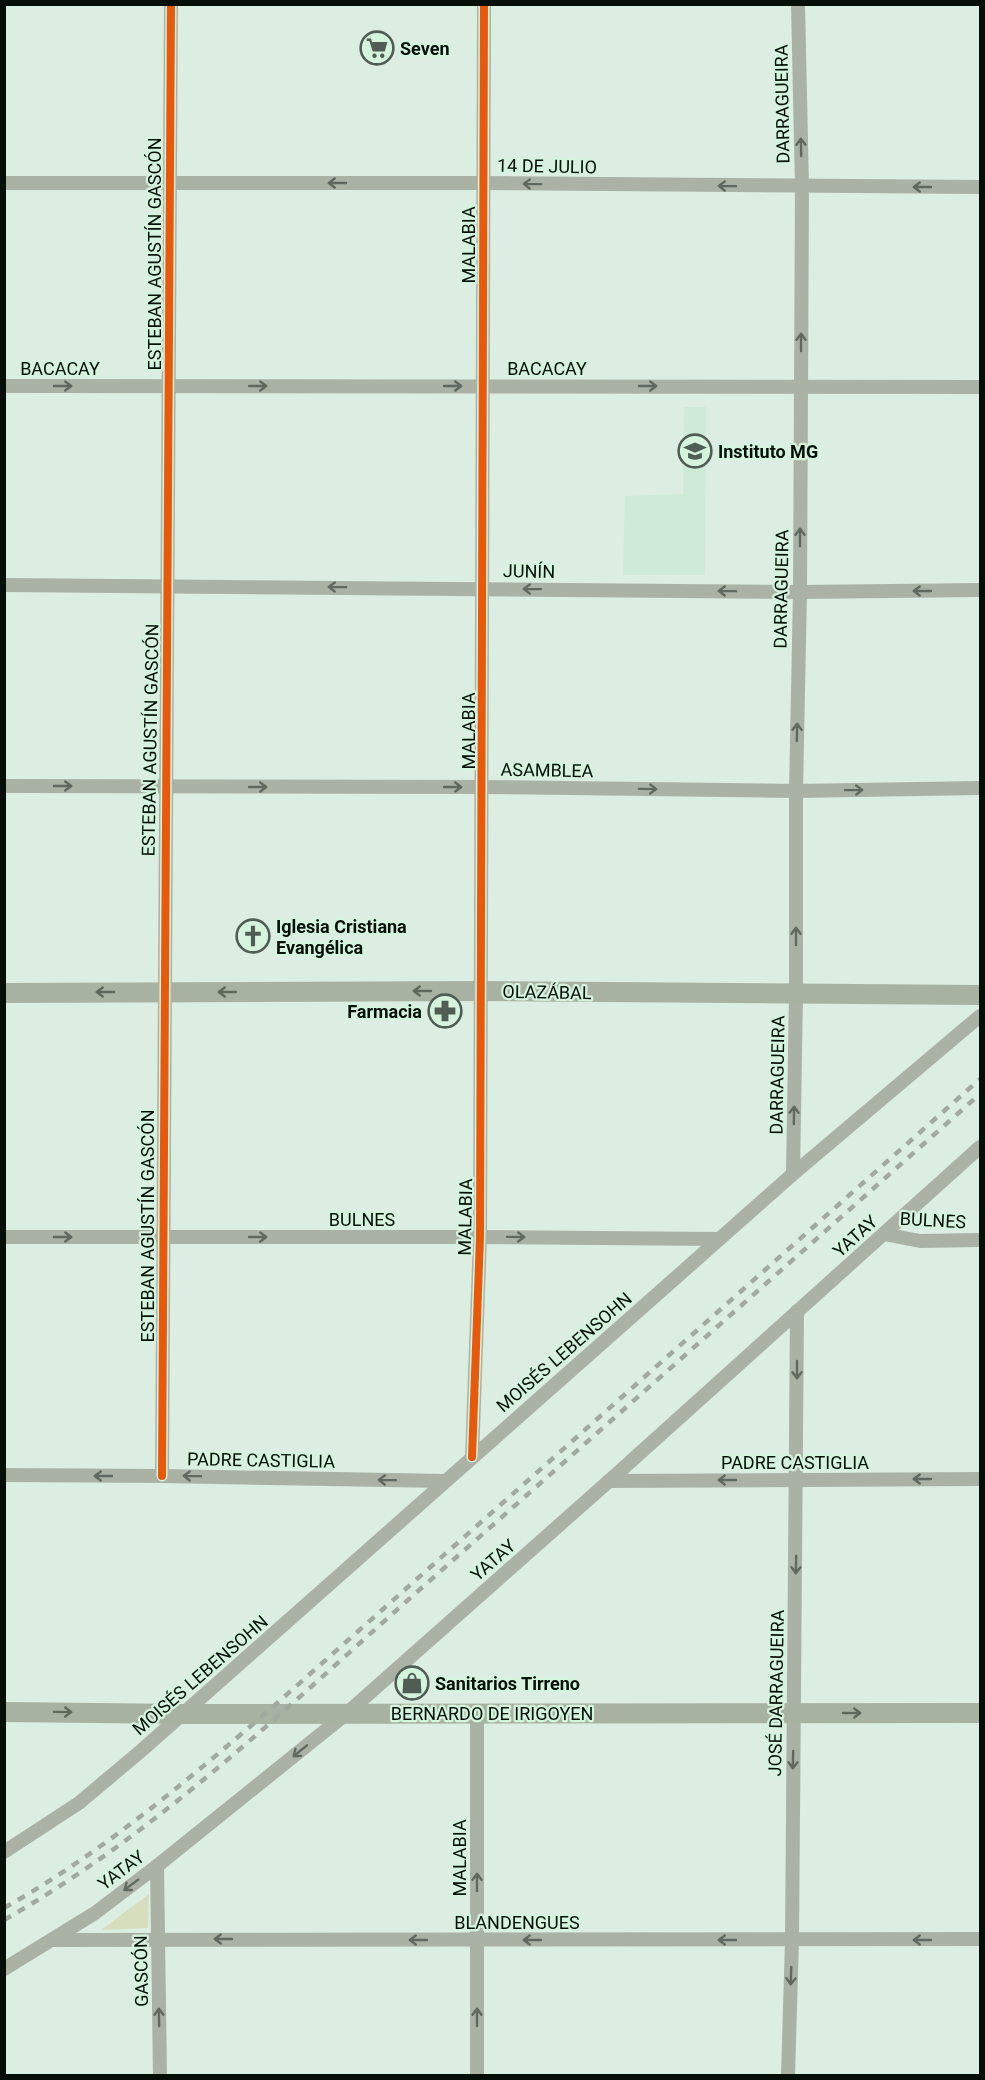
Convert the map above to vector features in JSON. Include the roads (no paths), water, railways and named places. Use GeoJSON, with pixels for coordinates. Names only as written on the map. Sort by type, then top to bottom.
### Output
{"type":"FeatureCollection","features":[{"type":"Feature","properties":{"kind":"street","name":"ESTEBAN AGUSTÍN GASCÓN"},"geometry":{"type":"LineString","coordinates":[[162,1476],[163,992],[171,4]]}},
{"type":"Feature","properties":{"kind":"street","name":"MALABIA"},"geometry":{"type":"LineString","coordinates":[[472,1457],[480,1237],[484,4]]}},
{"type":"Feature","properties":{"kind":"street","name":"DARRAGUEIRA"},"geometry":{"type":"LineString","coordinates":[[793,1174],[802,187],[798,4]]}},
{"type":"Feature","properties":{"kind":"street","name":"14 DE JULIO"},"geometry":{"type":"LineString","coordinates":[[4,183],[484,183],[981,187]]}},
{"type":"Feature","properties":{"kind":"street","name":"BACACAY"},"geometry":{"type":"LineString","coordinates":[[4,386],[981,387]]}},
{"type":"Feature","properties":{"kind":"street","name":"JUNÍN"},"geometry":{"type":"LineString","coordinates":[[4,585],[800,592],[981,590]]}},
{"type":"Feature","properties":{"kind":"street","name":"ASAMBLEA"},"geometry":{"type":"LineString","coordinates":[[4,786],[483,787],[796,791],[981,788]]}},
{"type":"Feature","properties":{"kind":"street","name":"OLAZÁBAL"},"geometry":{"type":"LineString","coordinates":[[4,993],[481,991],[981,995]]}},
{"type":"Feature","properties":{"kind":"street","name":"MOISÉS LEBENSOHN"},"geometry":{"type":"LineString","coordinates":[[4,1852],[79,1803],[184,1714],[793,1174],[981,1016]]}},
{"type":"Feature","properties":{"kind":"street","name":"YATAY"},"geometry":{"type":"LineString","coordinates":[[4,1969],[95,1913],[158,1866],[346,1714],[981,1147]]}},
{"type":"Feature","properties":{"kind":"street","name":"BULNES"},"geometry":{"type":"LineString","coordinates":[[884,1234],[920,1240],[981,1240]]}},
{"type":"Feature","properties":{"kind":"street","name":"BULNES"},"geometry":{"type":"LineString","coordinates":[[4,1237],[719,1239]]}},
{"type":"Feature","properties":{"kind":"street","name":"JOSÉ DARRAGUEIRA"},"geometry":{"type":"LineString","coordinates":[[788,2076],[792,1940],[797,1311]]}},
{"type":"Feature","properties":{"kind":"street","name":"PADRE CASTIGLIA"},"geometry":{"type":"LineString","coordinates":[[4,1476],[445,1481]]}},
{"type":"Feature","properties":{"kind":"street","name":"PADRE CASTIGLIA"},"geometry":{"type":"LineString","coordinates":[[609,1481],[981,1479]]}},
{"type":"Feature","properties":{"kind":"street","name":"BERNARDO DE IRIGOYEN"},"geometry":{"type":"LineString","coordinates":[[4,1712],[184,1714],[981,1713]]}},
{"type":"Feature","properties":{"kind":"street","name":"MALABIA"},"geometry":{"type":"LineString","coordinates":[[477,1712],[477,2076]]}},
{"type":"Feature","properties":{"kind":"street","name":"GASCÓN"},"geometry":{"type":"LineString","coordinates":[[158,1866],[160,2076]]}},
{"type":"Feature","properties":{"kind":"street","name":"BLANDENGUES"},"geometry":{"type":"LineString","coordinates":[[53,1940],[981,1939]]}},
{"type":"Feature","properties":{"kind":"railway"},"geometry":{"type":"LineString","coordinates":[[4,1908],[74,1865],[140,1817],[235,1740],[980,1079]]}},
{"type":"Feature","properties":{"kind":"railway"},"geometry":{"type":"LineString","coordinates":[[4,1920],[62,1885],[118,1846],[224,1763],[980,1094]]}},
{"type":"Feature","properties":{"kind":"place","name":"Seven"},"geometry":{"type":"Point","coordinates":[377,48]}},
{"type":"Feature","properties":{"kind":"place","name":"Instituto MG"},"geometry":{"type":"Point","coordinates":[695,451]}},
{"type":"Feature","properties":{"kind":"place","name":"Iglesia Cristiana Evangélica"},"geometry":{"type":"Point","coordinates":[253,936]}},
{"type":"Feature","properties":{"kind":"place","name":"Farmacia"},"geometry":{"type":"Point","coordinates":[445,1011]}},
{"type":"Feature","properties":{"kind":"place","name":"Sanitarios Tirreno"},"geometry":{"type":"Point","coordinates":[412,1683]}}]}
